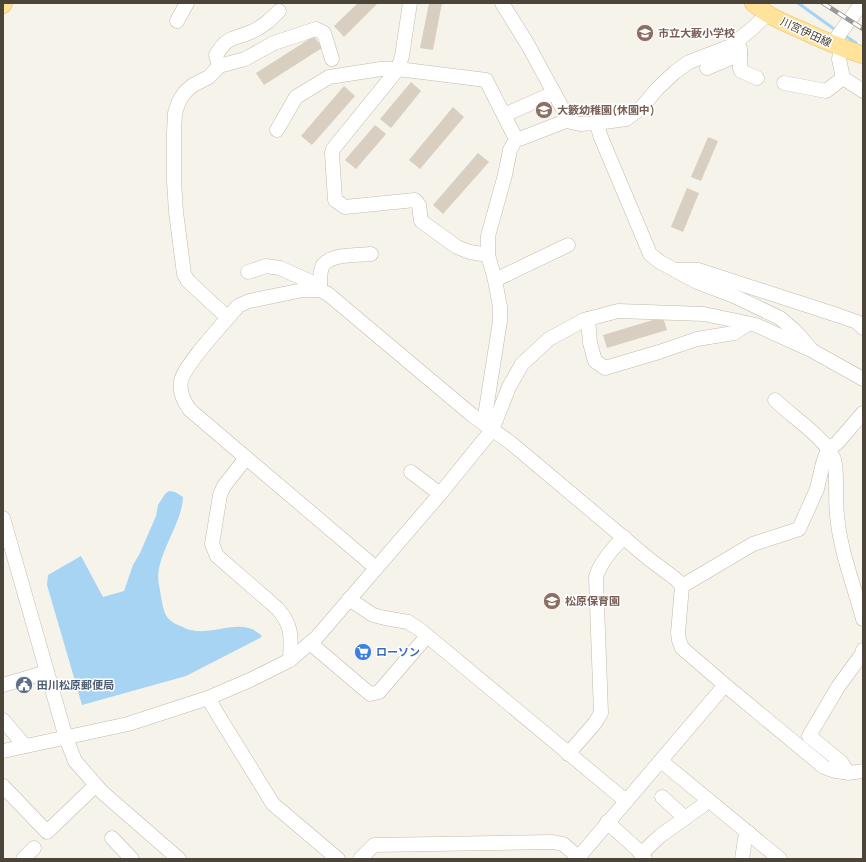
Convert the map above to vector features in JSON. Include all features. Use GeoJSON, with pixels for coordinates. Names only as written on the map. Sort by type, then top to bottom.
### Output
{"type":"FeatureCollection","features":[{"type":"Feature","properties":{"kind":"main road","name":"川宮伊田線"},"geometry":{"type":"LineString","coordinates":[[753,3],[767,14],[836,46],[863,55]]}},
{"type":"Feature","properties":{"kind":"street"},"geometry":{"type":"LineString","coordinates":[[178,21],[187,3]]}},
{"type":"Feature","properties":{"kind":"street"},"geometry":{"type":"LineString","coordinates":[[410,3],[402,56],[398,69],[333,149],[332,153],[336,200],[345,208],[415,200],[419,205],[421,221],[457,247],[470,252],[488,255]]}},
{"type":"Feature","properties":{"kind":"street"},"geometry":{"type":"LineString","coordinates":[[502,3],[528,45],[565,113],[566,121]]}},
{"type":"Feature","properties":{"kind":"street"},"geometry":{"type":"LineString","coordinates":[[862,3],[836,46],[843,78],[863,91]]}},
{"type":"Feature","properties":{"kind":"street"},"geometry":{"type":"LineString","coordinates":[[219,66],[216,55],[223,44],[230,39],[252,32],[266,24],[279,11]]}},
{"type":"Feature","properties":{"kind":"street"},"geometry":{"type":"LineString","coordinates":[[707,68],[738,48],[754,27],[767,14]]}},
{"type":"Feature","properties":{"kind":"street"},"geometry":{"type":"LineString","coordinates":[[228,318],[188,282],[184,274],[176,212],[174,181],[175,113],[179,101],[193,85],[209,77],[219,66],[245,60],[274,43],[316,29],[324,33],[332,58]]}},
{"type":"Feature","properties":{"kind":"street"},"geometry":{"type":"LineString","coordinates":[[516,139],[566,121],[580,124],[626,119],[641,108],[657,89],[675,72],[689,62],[731,46],[738,48]]}},
{"type":"Feature","properties":{"kind":"street"},"geometry":{"type":"LineString","coordinates":[[738,48],[741,71],[757,78]]}},
{"type":"Feature","properties":{"kind":"street"},"geometry":{"type":"LineString","coordinates":[[277,130],[296,97],[328,78],[381,69],[398,69],[486,80],[516,139]]}},
{"type":"Feature","properties":{"kind":"street"},"geometry":{"type":"LineString","coordinates":[[784,83],[826,91],[843,78]]}},
{"type":"Feature","properties":{"kind":"street"},"geometry":{"type":"LineString","coordinates":[[504,115],[554,93]]}},
{"type":"Feature","properties":{"kind":"street"},"geometry":{"type":"LineString","coordinates":[[597,123],[600,135],[650,254],[660,262],[697,282],[734,296],[780,318],[795,331],[811,350]]}},
{"type":"Feature","properties":{"kind":"street"},"geometry":{"type":"LineString","coordinates":[[492,430],[485,416],[500,321],[500,307],[488,255],[488,236],[505,175],[510,150],[516,139]]}},
{"type":"Feature","properties":{"kind":"street"},"geometry":{"type":"LineString","coordinates":[[495,280],[568,245]]}},
{"type":"Feature","properties":{"kind":"street"},"geometry":{"type":"LineString","coordinates":[[320,288],[320,275],[323,266],[335,257],[371,254]]}},
{"type":"Feature","properties":{"kind":"street"},"geometry":{"type":"LineString","coordinates":[[248,272],[266,266],[280,268],[320,288],[328,294],[472,415],[516,447],[649,559],[677,580],[682,586],[678,633],[682,648],[824,767],[834,771],[848,773],[863,771]]}},
{"type":"Feature","properties":{"kind":"street"},"geometry":{"type":"LineString","coordinates":[[675,270],[698,270],[862,323]]}},
{"type":"Feature","properties":{"kind":"street"},"geometry":{"type":"LineString","coordinates":[[320,288],[249,301],[238,306],[187,368],[181,380],[180,390],[185,403],[190,410],[376,568]]}},
{"type":"Feature","properties":{"kind":"street"},"geometry":{"type":"LineString","coordinates":[[3,751],[128,724],[208,698],[250,680],[290,660],[317,637],[440,494],[492,430],[509,388],[522,364],[550,339],[584,320],[618,311],[704,314],[756,325],[811,350],[863,379]]}},
{"type":"Feature","properties":{"kind":"street"},"geometry":{"type":"LineString","coordinates":[[588,319],[590,343],[596,361],[605,368],[697,339],[734,333],[748,324]]}},
{"type":"Feature","properties":{"kind":"street"},"geometry":{"type":"LineString","coordinates":[[775,400],[787,412],[800,421],[828,448],[834,459],[838,524],[846,562],[863,619]]}},
{"type":"Feature","properties":{"kind":"street"},"geometry":{"type":"LineString","coordinates":[[682,586],[753,544],[799,529],[817,489],[828,448],[837,443],[863,413]]}},
{"type":"Feature","properties":{"kind":"street"},"geometry":{"type":"LineString","coordinates":[[246,458],[224,486],[220,495],[212,544],[217,556],[278,609],[286,619],[290,630],[291,640],[290,660]]}},
{"type":"Feature","properties":{"kind":"street"},"geometry":{"type":"LineString","coordinates":[[411,472],[440,494]]}},
{"type":"Feature","properties":{"kind":"street"},"geometry":{"type":"LineString","coordinates":[[3,518],[66,738],[75,761],[102,792],[179,859]]}},
{"type":"Feature","properties":{"kind":"street"},"geometry":{"type":"LineString","coordinates":[[568,754],[595,723],[601,713],[596,577],[602,563],[624,537]]}},
{"type":"Feature","properties":{"kind":"street"},"geometry":{"type":"LineString","coordinates":[[349,599],[373,615],[408,622],[427,636],[626,801]]}},
{"type":"Feature","properties":{"kind":"street"},"geometry":{"type":"LineString","coordinates":[[310,643],[370,694],[379,692],[427,636]]}},
{"type":"Feature","properties":{"kind":"street"},"geometry":{"type":"LineString","coordinates":[[848,773],[841,762],[809,736],[838,687],[862,654],[863,650]]}},
{"type":"Feature","properties":{"kind":"street"},"geometry":{"type":"LineString","coordinates":[[3,685],[47,672]]}},
{"type":"Feature","properties":{"kind":"street"},"geometry":{"type":"LineString","coordinates":[[360,859],[374,845],[552,842],[563,844],[578,858],[725,685]]}},
{"type":"Feature","properties":{"kind":"street"},"geometry":{"type":"LineString","coordinates":[[208,698],[273,804],[338,859]]}},
{"type":"Feature","properties":{"kind":"street"},"geometry":{"type":"LineString","coordinates":[[3,720],[25,746]]}},
{"type":"Feature","properties":{"kind":"street"},"geometry":{"type":"LineString","coordinates":[[661,761],[780,859]]}},
{"type":"Feature","properties":{"kind":"street"},"geometry":{"type":"LineString","coordinates":[[3,786],[47,832],[96,785]]}},
{"type":"Feature","properties":{"kind":"street"},"geometry":{"type":"LineString","coordinates":[[662,797],[685,818]]}},
{"type":"Feature","properties":{"kind":"street"},"geometry":{"type":"LineString","coordinates":[[608,822],[638,849],[643,857],[660,836],[702,806],[707,799]]}},
{"type":"Feature","properties":{"kind":"street"},"geometry":{"type":"LineString","coordinates":[[742,859],[745,839],[749,833]]}},
{"type":"Feature","properties":{"kind":"street"},"geometry":{"type":"LineString","coordinates":[[112,838],[132,859]]}},
{"type":"Feature","properties":{"kind":"street"},"geometry":{"type":"LineString","coordinates":[[23,859],[34,848]]}},
{"type":"Feature","properties":{"kind":"water"},"geometry":{"type":"Polygon","coordinates":[[[169,491],[175,492],[183,497],[178,519],[160,564],[158,575],[162,601],[167,617],[174,623],[190,630],[209,631],[246,627],[254,630],[262,636],[186,676],[82,705],[47,585],[48,575],[81,556],[103,597],[124,591],[133,565],[140,553],[156,516],[158,505],[165,494],[169,491]]]}},
{"type":"Feature","properties":{"kind":"building"},"geometry":{"type":"Polygon","coordinates":[[[358,3],[377,4],[344,37],[334,26],[358,3]]]}},
{"type":"Feature","properties":{"kind":"building"},"geometry":{"type":"Polygon","coordinates":[[[429,3],[442,3],[433,50],[420,48],[429,3]]]}},
{"type":"Feature","properties":{"kind":"building"},"geometry":{"type":"Polygon","coordinates":[[[314,36],[322,48],[264,85],[256,73],[314,36]]]}},
{"type":"Feature","properties":{"kind":"building"},"geometry":{"type":"Polygon","coordinates":[[[411,82],[421,91],[391,128],[380,119],[411,82]]]}},
{"type":"Feature","properties":{"kind":"building"},"geometry":{"type":"Polygon","coordinates":[[[344,86],[355,96],[312,145],[301,136],[344,86]]]}},
{"type":"Feature","properties":{"kind":"building"},"geometry":{"type":"Polygon","coordinates":[[[453,107],[464,117],[420,169],[409,160],[453,107]]]}},
{"type":"Feature","properties":{"kind":"building"},"geometry":{"type":"Polygon","coordinates":[[[375,125],[386,134],[356,169],[345,160],[375,125]]]}},
{"type":"Feature","properties":{"kind":"building"},"geometry":{"type":"Polygon","coordinates":[[[708,137],[718,141],[701,181],[691,177],[708,137]]]}},
{"type":"Feature","properties":{"kind":"building"},"geometry":{"type":"Polygon","coordinates":[[[478,153],[489,162],[443,214],[433,205],[478,153]]]}},
{"type":"Feature","properties":{"kind":"building"},"geometry":{"type":"Polygon","coordinates":[[[687,188],[699,193],[683,232],[671,227],[687,188]]]}},
{"type":"Feature","properties":{"kind":"building"},"geometry":{"type":"Polygon","coordinates":[[[663,317],[667,330],[607,348],[603,335],[663,317]]]}},
{"type":"Feature","properties":{"kind":"waterway"},"geometry":{"type":"LineString","coordinates":[[798,3],[837,31]]}},
{"type":"Feature","properties":{"kind":"waterway"},"geometry":{"type":"LineString","coordinates":[[844,35],[856,43]]}},
{"type":"Feature","properties":{"kind":"railway"},"geometry":{"type":"LineString","coordinates":[[823,3],[863,29]]}},
{"type":"Feature","properties":{"kind":"place","name":"市立大藪小学校"},"geometry":{"type":"Point","coordinates":[645,33]}},
{"type":"Feature","properties":{"kind":"place","name":"大籔幼稚園(休園中)"},"geometry":{"type":"Point","coordinates":[544,110]}},
{"type":"Feature","properties":{"kind":"place","name":"松原保育園"},"geometry":{"type":"Point","coordinates":[552,601]}},
{"type":"Feature","properties":{"kind":"place","name":"ローソン"},"geometry":{"type":"Point","coordinates":[363,652]}},
{"type":"Feature","properties":{"kind":"place","name":"田川松原郵便局"},"geometry":{"type":"Point","coordinates":[24,685]}}]}
